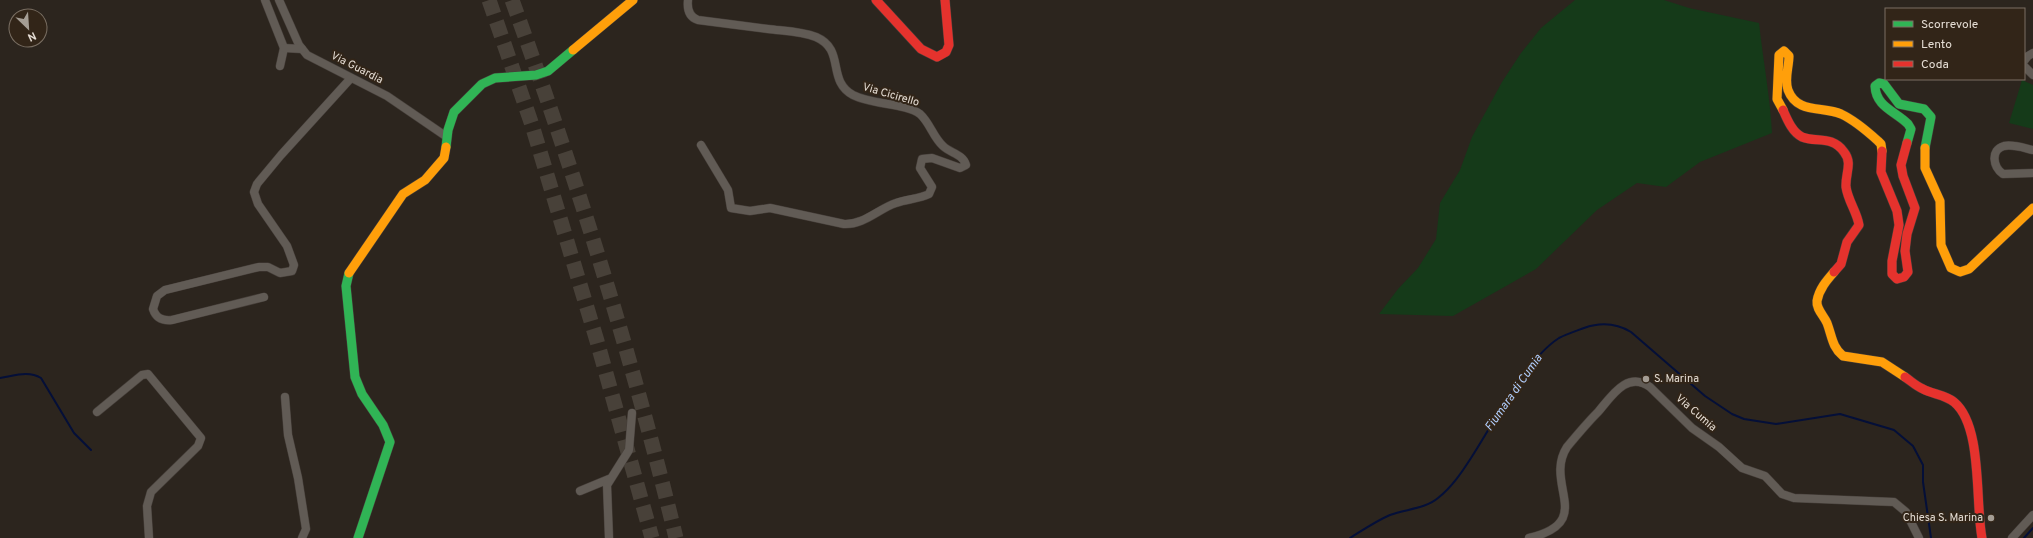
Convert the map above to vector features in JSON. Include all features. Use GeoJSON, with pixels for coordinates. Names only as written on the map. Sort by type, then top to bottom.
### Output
{"type":"FeatureCollection","features":[{"type":"Feature","properties":{"kind":"street"},"geometry":{"type":"LineString","coordinates":[[265,0],[284,48],[280,66]]}},
{"type":"Feature","properties":{"kind":"street","name":"Via Guardia"},"geometry":{"type":"LineString","coordinates":[[279,0],[302,49],[311,58],[387,96],[447,137]]}},
{"type":"Feature","properties":{"kind":"street"},"geometry":{"type":"LineString","coordinates":[[358,538],[390,442],[385,430],[358,388],[355,377],[346,286],[347,277],[403,194],[425,180],[441,161],[445,154],[447,137],[454,112],[476,88],[496,78],[536,75],[548,70],[633,0]]}},
{"type":"Feature","properties":{"kind":"street","name":"Via Cicirello"},"geometry":{"type":"LineString","coordinates":[[688,0],[689,12],[694,19],[788,31],[810,35],[822,40],[834,55],[835,71],[847,91],[872,102],[915,111],[924,119],[944,147],[961,157],[966,165],[960,168],[932,158],[922,160],[920,168],[932,187],[929,194],[898,202],[863,220],[852,224],[844,224],[770,208],[750,211],[731,208],[728,190],[701,145]]}},
{"type":"Feature","properties":{"kind":"street"},"geometry":{"type":"LineString","coordinates":[[876,0],[886,8],[921,48],[929,55],[937,57],[946,52],[949,45],[945,0]]}},
{"type":"Feature","properties":{"kind":"street"},"geometry":{"type":"LineString","coordinates":[[284,48],[302,49]]}},
{"type":"Feature","properties":{"kind":"street"},"geometry":{"type":"LineString","coordinates":[[1982,538],[1979,522],[1976,462],[1969,422],[1962,410],[1953,401],[1922,389],[1882,362],[1843,356],[1838,352],[1831,340],[1827,323],[1818,308],[1818,297],[1824,282],[1841,264],[1848,242],[1859,226],[1858,219],[1849,198],[1846,186],[1850,165],[1844,151],[1837,145],[1827,140],[1802,137],[1792,128],[1780,108],[1776,94],[1779,55],[1781,52],[1786,52],[1789,56],[1787,86],[1793,98],[1808,108],[1843,115],[1881,144],[1884,154],[1881,172],[1898,212],[1899,221],[1892,270],[1897,278],[1904,277],[1908,272],[1905,251],[1907,234],[1915,208],[1902,176],[1901,165],[1911,129],[1907,121],[1890,112],[1883,105],[1875,91],[1875,86],[1878,83],[1884,84],[1899,104],[1924,108],[1931,117],[1925,151],[1925,168],[1940,201],[1941,245],[1951,268],[1960,272],[1969,269],[2033,208]]}},
{"type":"Feature","properties":{"kind":"street"},"geometry":{"type":"LineString","coordinates":[[2025,60],[2033,53]]}},
{"type":"Feature","properties":{"kind":"street"},"geometry":{"type":"LineString","coordinates":[[2025,67],[2033,75]]}},
{"type":"Feature","properties":{"kind":"street"},"geometry":{"type":"LineString","coordinates":[[264,297],[166,320],[157,317],[153,309],[154,300],[165,290],[259,267],[268,267],[280,273],[292,270],[294,265],[291,255],[258,204],[255,196],[255,188],[281,155],[351,78]]}},
{"type":"Feature","properties":{"kind":"street"},"geometry":{"type":"LineString","coordinates":[[2033,150],[2004,146],[1997,151],[1994,159],[1996,168],[2003,174],[2033,172]]}},
{"type":"Feature","properties":{"kind":"street"},"geometry":{"type":"LineString","coordinates":[[97,412],[142,375],[148,374],[201,438],[198,446],[155,487],[148,497],[148,538]]}},
{"type":"Feature","properties":{"kind":"street","name":"Via Cumia"},"geometry":{"type":"LineString","coordinates":[[1528,538],[1551,528],[1564,517],[1566,510],[1562,487],[1561,465],[1567,447],[1617,390],[1635,381],[1643,382],[1650,387],[1692,428],[1722,449],[1742,468],[1765,476],[1782,494],[1794,498],[1894,502],[1906,512],[1919,538]]}},
{"type":"Feature","properties":{"kind":"street"},"geometry":{"type":"LineString","coordinates":[[285,398],[288,435],[298,478],[306,529],[302,538]]}},
{"type":"Feature","properties":{"kind":"street"},"geometry":{"type":"LineString","coordinates":[[609,538],[606,492],[609,479],[630,450],[632,413]]}},
{"type":"Feature","properties":{"kind":"street"},"geometry":{"type":"LineString","coordinates":[[580,491],[609,479]]}},
{"type":"Feature","properties":{"kind":"street"},"geometry":{"type":"LineString","coordinates":[[2012,538],[2033,515]]}},
{"type":"Feature","properties":{"kind":"green space"},"geometry":{"type":"Polygon","coordinates":[[[1575,0],[1664,0],[1689,8],[1759,23],[1770,105],[1772,133],[1700,162],[1666,187],[1637,183],[1597,210],[1536,269],[1453,316],[1379,314],[1398,289],[1418,268],[1436,239],[1440,203],[1460,170],[1472,137],[1502,82],[1521,53],[1541,28],[1575,0]]]}},
{"type":"Feature","properties":{"kind":"green space"},"geometry":{"type":"Polygon","coordinates":[[[2022,80],[2033,85],[2033,129],[2009,123],[2022,80]]]}},
{"type":"Feature","properties":{"kind":"waterway","name":"Fiumara di Cumia"},"geometry":{"type":"LineString","coordinates":[[1350,538],[1390,515],[1421,507],[1438,498],[1448,489],[1460,474],[1522,376],[1546,348],[1565,335],[1590,326],[1602,324],[1614,325],[1631,332],[1705,396],[1732,414],[1744,419],[1776,424],[1840,414],[1894,430],[1913,446],[1923,465],[1923,482],[1931,538]]}},
{"type":"Feature","properties":{"kind":"waterway"},"geometry":{"type":"LineString","coordinates":[[0,378],[26,374],[31,374],[41,378],[74,433],[91,450]]}},
{"type":"Feature","properties":{"kind":"waterway","name":"Fiumara di Cumia"},"geometry":{"type":"LineString","coordinates":[[2024,538],[2033,528]]}},
{"type":"Feature","properties":{"kind":"tunnel"},"geometry":{"type":"LineString","coordinates":[[489,0],[532,125],[597,341],[652,538]]}},
{"type":"Feature","properties":{"kind":"tunnel"},"geometry":{"type":"LineString","coordinates":[[512,0],[536,66],[602,267],[641,402],[676,538]]}},
{"type":"Feature","properties":{"kind":"traffic: fast"},"geometry":{"type":"LineString","coordinates":[[446,147],[448,130],[454,112],[482,84],[495,78],[536,75],[548,71],[573,50]]}},
{"type":"Feature","properties":{"kind":"traffic: fast"},"geometry":{"type":"LineString","coordinates":[[1907,143],[1911,129],[1903,119],[1882,104],[1876,93],[1875,86],[1879,83],[1884,84],[1899,104],[1924,109],[1931,117],[1925,148]]}},
{"type":"Feature","properties":{"kind":"traffic: fast"},"geometry":{"type":"LineString","coordinates":[[349,273],[346,286],[355,377],[362,394],[383,425],[390,442],[358,538]]}},
{"type":"Feature","properties":{"kind":"traffic: slow"},"geometry":{"type":"LineString","coordinates":[[573,50],[633,0]]}},
{"type":"Feature","properties":{"kind":"traffic: slow"},"geometry":{"type":"LineString","coordinates":[[1783,110],[1777,99],[1779,55],[1784,51],[1789,56],[1786,82],[1792,98],[1797,103],[1804,106],[1834,112],[1851,119],[1881,144],[1882,151]]}},
{"type":"Feature","properties":{"kind":"traffic: slow"},"geometry":{"type":"LineString","coordinates":[[349,273],[403,194],[425,180],[444,158],[446,147]]}},
{"type":"Feature","properties":{"kind":"traffic: slow"},"geometry":{"type":"LineString","coordinates":[[1925,148],[1925,168],[1940,201],[1941,245],[1951,268],[1960,272],[1969,269],[2033,208]]}},
{"type":"Feature","properties":{"kind":"traffic: slow"},"geometry":{"type":"LineString","coordinates":[[1834,272],[1821,289],[1817,304],[1827,323],[1839,353],[1843,356],[1882,362],[1905,377]]}},
{"type":"Feature","properties":{"kind":"traffic: jam"},"geometry":{"type":"LineString","coordinates":[[876,0],[921,49],[937,57],[946,52],[949,45],[945,0]]}},
{"type":"Feature","properties":{"kind":"traffic: jam"},"geometry":{"type":"LineString","coordinates":[[1783,110],[1790,125],[1798,135],[1807,139],[1824,140],[1834,143],[1847,156],[1848,164],[1846,187],[1859,225],[1847,242],[1841,264],[1834,272]]}},
{"type":"Feature","properties":{"kind":"traffic: jam"},"geometry":{"type":"LineString","coordinates":[[1882,151],[1881,172],[1897,211],[1899,225],[1892,261],[1892,274],[1897,279],[1904,277],[1908,272],[1905,251],[1907,234],[1915,208],[1903,176],[1901,165],[1907,143]]}},
{"type":"Feature","properties":{"kind":"traffic: jam"},"geometry":{"type":"LineString","coordinates":[[1905,377],[1920,388],[1951,400],[1963,413],[1970,428],[1974,446],[1982,538]]}},
{"type":"Feature","properties":{"kind":"place","name":"S. Marina"},"geometry":{"type":"Point","coordinates":[1646,379]}},
{"type":"Feature","properties":{"kind":"place","name":"Chiesa S. Marina"},"geometry":{"type":"Point","coordinates":[1991,518]}}]}
